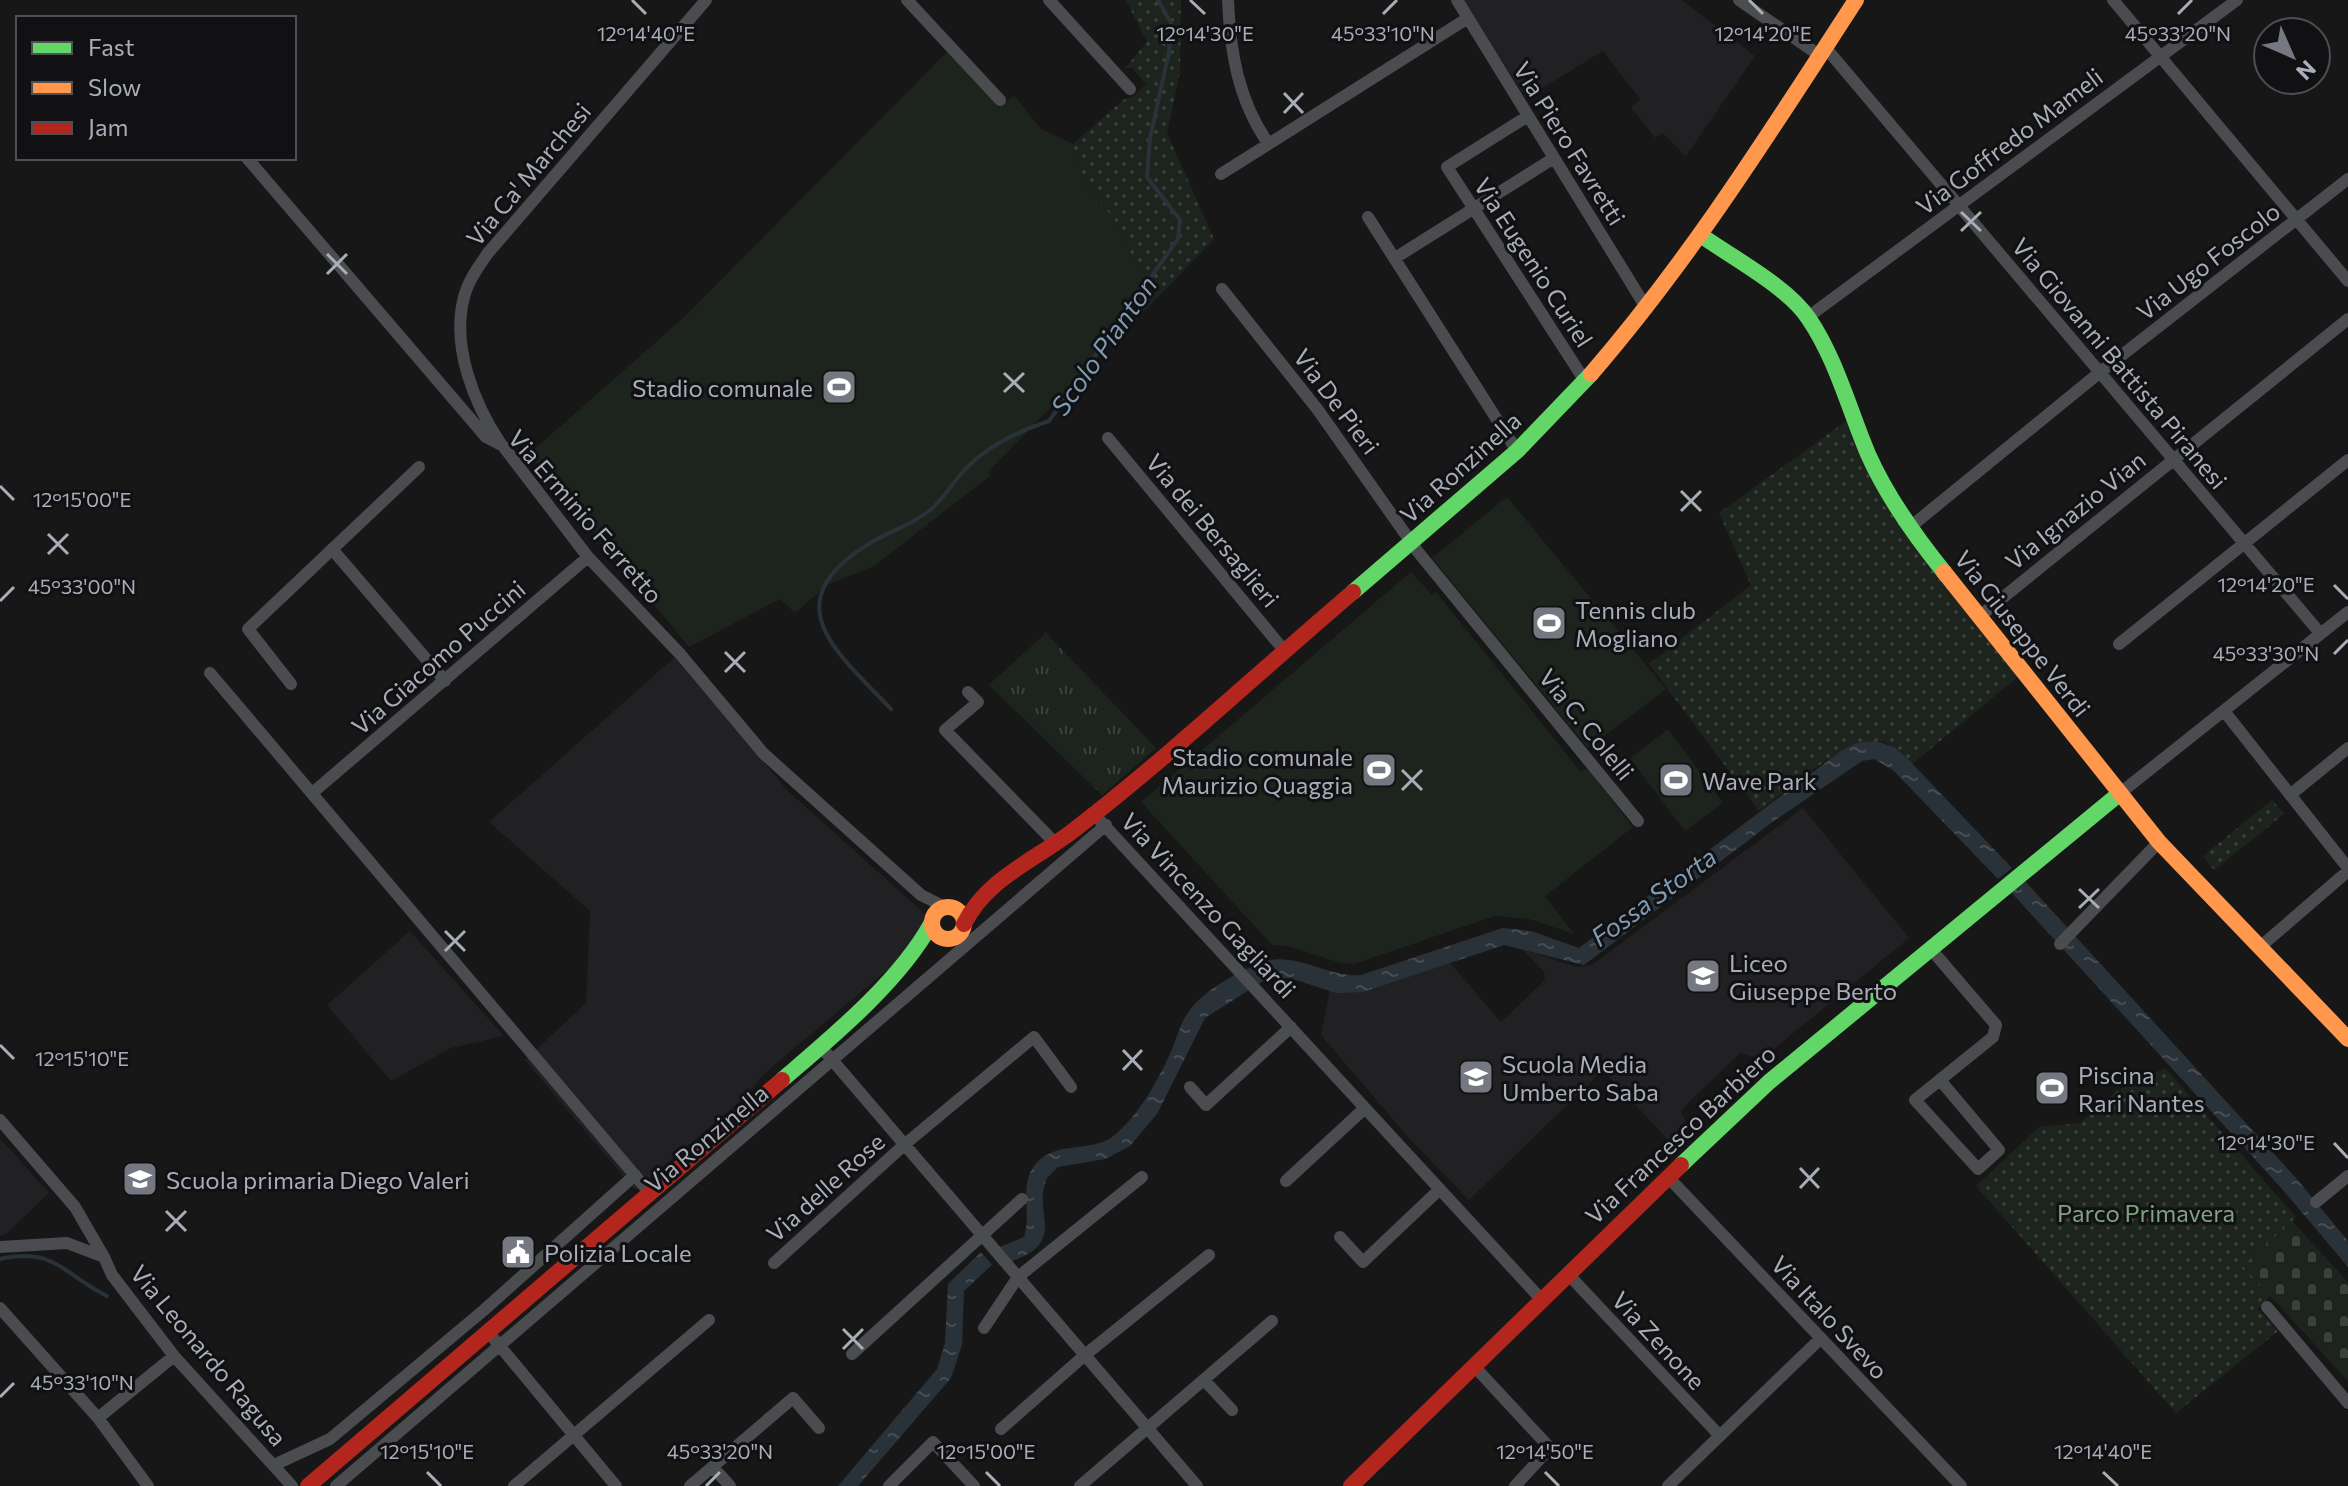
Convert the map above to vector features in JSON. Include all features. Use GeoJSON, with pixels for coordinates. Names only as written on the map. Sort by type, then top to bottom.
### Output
{"type":"FeatureCollection","features":[{"type":"Feature","properties":{"kind":"street","name":"Via Ca' Marchesi"},"geometry":{"type":"LineString","coordinates":[[503,446],[482,416],[473,394],[461,333],[464,296],[488,253],[706,0]]}},
{"type":"Feature","properties":{"kind":"street"},"geometry":{"type":"LineString","coordinates":[[907,0],[1000,100]]}},
{"type":"Feature","properties":{"kind":"street"},"geometry":{"type":"LineString","coordinates":[[1049,0],[1130,89]]}},
{"type":"Feature","properties":{"kind":"street"},"geometry":{"type":"LineString","coordinates":[[1228,0],[1239,85],[1250,117],[1268,143]]}},
{"type":"Feature","properties":{"kind":"street","name":"Via Piero Favretti"},"geometry":{"type":"LineString","coordinates":[[1457,0],[1647,309]]}},
{"type":"Feature","properties":{"kind":"street"},"geometry":{"type":"LineString","coordinates":[[1739,0],[1822,51]]}},
{"type":"Feature","properties":{"kind":"street","name":"Via Ronzinella"},"geometry":{"type":"LineString","coordinates":[[308,1486],[821,1047],[924,940],[932,922],[949,907],[967,904],[1056,844],[1517,451],[1585,381],[1647,309],[1702,236],[1856,0]]}},
{"type":"Feature","properties":{"kind":"street"},"geometry":{"type":"LineString","coordinates":[[2113,0],[2348,281]]}},
{"type":"Feature","properties":{"kind":"street","name":"Via Goffredo Mameli"},"geometry":{"type":"LineString","coordinates":[[1808,317],[2237,0]]}},
{"type":"Feature","properties":{"kind":"street"},"geometry":{"type":"LineString","coordinates":[[1221,174],[1468,18]]}},
{"type":"Feature","properties":{"kind":"street","name":"Via Giovanni Battista Piranesi"},"geometry":{"type":"LineString","coordinates":[[1822,51],[1959,206],[2320,633]]}},
{"type":"Feature","properties":{"kind":"street","name":"Via Eugenio Curiel"},"geometry":{"type":"LineString","coordinates":[[1528,116],[1447,167],[1585,381]]}},
{"type":"Feature","properties":{"kind":"street"},"geometry":{"type":"LineString","coordinates":[[1395,258],[1554,158]]}},
{"type":"Feature","properties":{"kind":"street","name":"Via Erminio Ferretto"},"geometry":{"type":"LineString","coordinates":[[249,160],[486,437],[503,446],[588,557],[681,655],[763,753],[928,900],[949,907]]}},
{"type":"Feature","properties":{"kind":"street","name":"Via Ugo Foscolo"},"geometry":{"type":"LineString","coordinates":[[1909,528],[2099,373],[2348,179]]}},
{"type":"Feature","properties":{"kind":"street"},"geometry":{"type":"LineString","coordinates":[[1368,217],[1517,451]]}},
{"type":"Feature","properties":{"kind":"street","name":"Via Giuseppe Verdi"},"geometry":{"type":"LineString","coordinates":[[1702,236],[1784,294],[1808,317],[1845,393],[1869,456],[1909,528],[2159,842],[2323,1009],[2348,1039]]}},
{"type":"Feature","properties":{"kind":"street","name":"Via De Pieri"},"geometry":{"type":"LineString","coordinates":[[1222,289],[1318,410],[1412,543]]}},
{"type":"Feature","properties":{"kind":"street","name":"Via Ignazio Vian"},"geometry":{"type":"LineString","coordinates":[[1980,616],[2348,319]]}},
{"type":"Feature","properties":{"kind":"street","name":"Via dei Bersaglieri"},"geometry":{"type":"LineString","coordinates":[[1108,438],[1283,649]]}},
{"type":"Feature","properties":{"kind":"street"},"geometry":{"type":"LineString","coordinates":[[2119,644],[2348,460]]}},
{"type":"Feature","properties":{"kind":"street"},"geometry":{"type":"LineString","coordinates":[[291,684],[248,629],[419,467]]}},
{"type":"Feature","properties":{"kind":"street","name":"Via C. Colelli"},"geometry":{"type":"LineString","coordinates":[[1412,543],[1638,821]]}},
{"type":"Feature","properties":{"kind":"street"},"geometry":{"type":"LineString","coordinates":[[332,549],[445,681]]}},
{"type":"Feature","properties":{"kind":"street","name":"Via Giacomo Puccini"},"geometry":{"type":"LineString","coordinates":[[317,789],[588,557]]}},
{"type":"Feature","properties":{"kind":"street","name":"Via Francesco Barbiero"},"geometry":{"type":"LineString","coordinates":[[1351,1486],[1567,1273],[1791,1062],[2348,612]]}},
{"type":"Feature","properties":{"kind":"street","name":"Via Ronzinella"},"geometry":{"type":"LineString","coordinates":[[210,673],[649,1192]]}},
{"type":"Feature","properties":{"kind":"street"},"geometry":{"type":"LineString","coordinates":[[968,692],[978,702],[945,730],[1056,844]]}},
{"type":"Feature","properties":{"kind":"street"},"geometry":{"type":"LineString","coordinates":[[2224,711],[2348,869],[2260,947]]}},
{"type":"Feature","properties":{"kind":"street"},"geometry":{"type":"LineString","coordinates":[[2290,795],[2348,748]]}},
{"type":"Feature","properties":{"kind":"street","name":"Via Vincenzo Gagliardi"},"geometry":{"type":"LineString","coordinates":[[1093,813],[1541,1299]]}},
{"type":"Feature","properties":{"kind":"street","name":"Via Ronzinella"},"geometry":{"type":"LineString","coordinates":[[336,1486],[1106,825]]}},
{"type":"Feature","properties":{"kind":"street"},"geometry":{"type":"LineString","coordinates":[[2061,944],[2159,842]]}},
{"type":"Feature","properties":{"kind":"street","name":"Via Erminio Ferretto"},"geometry":{"type":"LineString","coordinates":[[911,885],[929,907],[932,922]]}},
{"type":"Feature","properties":{"kind":"street","name":"Via Ronzinella"},"geometry":{"type":"LineString","coordinates":[[909,956],[932,943],[959,935],[969,911],[989,889]]}},
{"type":"Feature","properties":{"kind":"street"},"geometry":{"type":"LineString","coordinates":[[949,907],[962,915],[964,924]]}},
{"type":"Feature","properties":{"kind":"street"},"geometry":{"type":"LineString","coordinates":[[932,922],[937,936],[949,940]]}},
{"type":"Feature","properties":{"kind":"street"},"geometry":{"type":"LineString","coordinates":[[1930,948],[1992,1016],[1997,1031],[1915,1100],[1978,1169],[1999,1150],[1940,1080]]}},
{"type":"Feature","properties":{"kind":"street","name":"Via Vincenzo Gagliardi"},"geometry":{"type":"LineString","coordinates":[[1190,1087],[1206,1105],[1291,1027]]}},
{"type":"Feature","properties":{"kind":"street","name":"Via delle Rose"},"geometry":{"type":"LineString","coordinates":[[774,1263],[904,1145],[1034,1037],[1071,1087]]}},
{"type":"Feature","properties":{"kind":"street","name":"Via delle Rose"},"geometry":{"type":"LineString","coordinates":[[821,1047],[1197,1486]]}},
{"type":"Feature","properties":{"kind":"street"},"geometry":{"type":"LineString","coordinates":[[1286,1181],[1365,1108]]}},
{"type":"Feature","properties":{"kind":"street"},"geometry":{"type":"LineString","coordinates":[[0,1120],[75,1207],[104,1257]]}},
{"type":"Feature","properties":{"kind":"street"},"geometry":{"type":"LineString","coordinates":[[274,1465],[330,1439],[484,1310],[635,1175]]}},
{"type":"Feature","properties":{"kind":"street"},"geometry":{"type":"LineString","coordinates":[[2316,1202],[2348,1176]]}},
{"type":"Feature","properties":{"kind":"street"},"geometry":{"type":"LineString","coordinates":[[984,1328],[1018,1277],[1142,1177]]}},
{"type":"Feature","properties":{"kind":"street","name":"Via Italo Svevo"},"geometry":{"type":"LineString","coordinates":[[1668,1177],[1961,1486]]}},
{"type":"Feature","properties":{"kind":"street"},"geometry":{"type":"LineString","coordinates":[[1340,1237],[1363,1262],[1440,1189]]}},
{"type":"Feature","properties":{"kind":"street"},"geometry":{"type":"LineString","coordinates":[[852,1354],[1022,1199]]}},
{"type":"Feature","properties":{"kind":"street","name":"Via Leonardo Ragusa"},"geometry":{"type":"LineString","coordinates":[[0,1247],[67,1243],[104,1257],[112,1275],[174,1356],[292,1486]]}},
{"type":"Feature","properties":{"kind":"street"},"geometry":{"type":"LineString","coordinates":[[1001,1429],[1085,1355],[1209,1255]]}},
{"type":"Feature","properties":{"kind":"street","name":"Via Zenone"},"geometry":{"type":"LineString","coordinates":[[1567,1273],[1720,1436]]}},
{"type":"Feature","properties":{"kind":"street"},"geometry":{"type":"LineString","coordinates":[[2267,1307],[2348,1403]]}},
{"type":"Feature","properties":{"kind":"street"},"geometry":{"type":"LineString","coordinates":[[0,1308],[98,1418],[148,1486]]}},
{"type":"Feature","properties":{"kind":"street"},"geometry":{"type":"LineString","coordinates":[[514,1486],[709,1320]]}},
{"type":"Feature","properties":{"kind":"street"},"geometry":{"type":"LineString","coordinates":[[1080,1486],[1272,1321]]}},
{"type":"Feature","properties":{"kind":"street"},"geometry":{"type":"LineString","coordinates":[[486,1331],[616,1486]]}},
{"type":"Feature","properties":{"kind":"street"},"geometry":{"type":"LineString","coordinates":[[1668,1486],[1820,1339]]}},
{"type":"Feature","properties":{"kind":"street"},"geometry":{"type":"LineString","coordinates":[[98,1418],[174,1356]]}},
{"type":"Feature","properties":{"kind":"street"},"geometry":{"type":"LineString","coordinates":[[1473,1365],[1550,1448],[1515,1486]]}},
{"type":"Feature","properties":{"kind":"street"},"geometry":{"type":"LineString","coordinates":[[1204,1380],[1232,1410]]}},
{"type":"Feature","properties":{"kind":"street"},"geometry":{"type":"LineString","coordinates":[[690,1486],[793,1398],[819,1428]]}},
{"type":"Feature","properties":{"kind":"street"},"geometry":{"type":"LineString","coordinates":[[889,1486],[933,1442],[974,1486]]}},
{"type":"Feature","properties":{"kind":"street"},"geometry":{"type":"LineString","coordinates":[[713,1467],[730,1486]]}},
{"type":"Feature","properties":{"kind":"shaded area"},"geometry":{"type":"Polygon","coordinates":[[[1462,0],[1682,0],[1755,56],[1686,156],[1663,133],[1655,138],[1631,107],[1640,99],[1603,51],[1526,98],[1462,0]]]}},
{"type":"Feature","properties":{"kind":"shaded area"},"geometry":{"type":"Polygon","coordinates":[[[675,657],[787,790],[926,915],[929,935],[766,1072],[743,1099],[635,1190],[525,1060],[586,1003],[590,911],[489,822],[675,657]]]}},
{"type":"Feature","properties":{"kind":"shaded area"},"geometry":{"type":"Polygon","coordinates":[[[1803,808],[1909,938],[1762,1059],[1740,1053],[1681,1110],[1688,1131],[1673,1145],[1603,1070],[1469,1200],[1406,1135],[1321,1035],[1330,989],[1448,960],[1501,1022],[1545,980],[1544,972],[1522,949],[1577,967],[1592,965],[1803,808]]]}},
{"type":"Feature","properties":{"kind":"shaded area"},"geometry":{"type":"Polygon","coordinates":[[[410,931],[504,1036],[451,1048],[391,1081],[327,1005],[410,931]]]}},
{"type":"Feature","properties":{"kind":"shaded area"},"geometry":{"type":"Polygon","coordinates":[[[0,1138],[49,1193],[5,1235],[0,1236],[0,1138]]]}},
{"type":"Feature","properties":{"kind":"green space"},"geometry":{"type":"Polygon","coordinates":[[[1126,0],[1181,0],[1180,72],[1167,133],[1214,239],[1161,294],[1134,262],[1121,228],[1085,184],[1075,163],[1073,144],[1146,84],[1132,68],[1125,68],[1147,42],[1126,0]]]}},
{"type":"Feature","properties":{"kind":"green space","name":"Stadio comunale"},"geometry":{"type":"Polygon","coordinates":[[[947,52],[999,108],[1014,95],[1041,129],[1073,144],[1085,184],[1121,228],[1134,262],[1161,294],[988,472],[990,476],[874,566],[829,584],[795,613],[780,599],[689,647],[529,454],[682,319],[947,52]]]}},
{"type":"Feature","properties":{"kind":"green space"},"geometry":{"type":"Polygon","coordinates":[[[1849,419],[1864,457],[2019,676],[1912,764],[1886,743],[1862,743],[1831,758],[1759,811],[1649,664],[1751,585],[1719,513],[1849,419]]]}},
{"type":"Feature","properties":{"kind":"green space","name":"Tennis club Mogliano"},"geometry":{"type":"Polygon","coordinates":[[[1507,497],[1666,689],[1588,748],[1432,558],[1507,497]]]}},
{"type":"Feature","properties":{"kind":"green space","name":"Stadio comunale Maurizio Quaggia"},"geometry":{"type":"Polygon","coordinates":[[[1411,572],[1432,595],[1436,592],[1581,772],[1587,768],[1633,827],[1545,896],[1574,934],[1529,919],[1495,916],[1354,964],[1272,945],[1141,802],[1411,572]]]}},
{"type":"Feature","properties":{"kind":"green space"},"geometry":{"type":"Polygon","coordinates":[[[1046,633],[1156,748],[1102,795],[989,685],[1046,633]]]}},
{"type":"Feature","properties":{"kind":"green space","name":"Wave Park"},"geometry":{"type":"Polygon","coordinates":[[[1668,729],[1723,803],[1685,831],[1630,758],[1668,729]]]}},
{"type":"Feature","properties":{"kind":"green space"},"geometry":{"type":"Polygon","coordinates":[[[2272,800],[2284,814],[2214,870],[2203,856],[2272,800]]]}},
{"type":"Feature","properties":{"kind":"green space","name":"Parco Primavera"},"geometry":{"type":"Polygon","coordinates":[[[2165,1068],[2296,1217],[2243,1266],[2270,1296],[2258,1309],[2278,1331],[2176,1413],[1976,1186],[2039,1127],[2080,1123],[2117,1091],[2165,1068]]]}},
{"type":"Feature","properties":{"kind":"green space"},"geometry":{"type":"Polygon","coordinates":[[[2292,1221],[2348,1282],[2348,1381],[2243,1266],[2292,1221]]]}},
{"type":"Feature","properties":{"kind":"water","name":"Fossa Storta"},"geometry":{"type":"Polygon","coordinates":[[[1876,741],[1894,747],[1906,757],[2012,868],[1998,879],[1893,770],[1874,759],[1862,761],[1771,823],[1584,965],[1504,945],[1363,992],[1336,993],[1290,978],[1268,978],[1205,1018],[1157,1114],[1130,1146],[1105,1159],[1058,1167],[1047,1178],[1043,1191],[1044,1235],[1039,1245],[1012,1261],[1000,1247],[1024,1237],[1027,1183],[1034,1166],[1052,1152],[1096,1144],[1116,1134],[1133,1117],[1154,1086],[1190,1010],[1204,995],[1232,977],[1260,963],[1285,959],[1348,975],[1361,975],[1503,928],[1531,931],[1579,948],[1841,751],[1857,743],[1876,741]]]}},
{"type":"Feature","properties":{"kind":"water"},"geometry":{"type":"Polygon","coordinates":[[[2025,881],[2296,1178],[2348,1241],[2348,1267],[2283,1190],[2011,892],[2025,881]]]}},
{"type":"Feature","properties":{"kind":"water"},"geometry":{"type":"Polygon","coordinates":[[[981,1252],[992,1265],[964,1291],[962,1345],[951,1378],[858,1486],[838,1486],[937,1369],[945,1343],[948,1284],[981,1252]]]}},
{"type":"Feature","properties":{"kind":"waterway","name":"Scolo Pianton"},"geometry":{"type":"LineString","coordinates":[[891,709],[850,667],[823,626],[819,606],[824,586],[841,565],[870,543],[929,511],[980,456],[1013,435],[1049,421],[1178,239],[1180,220],[1147,177],[1150,138],[1169,52],[1171,23],[1158,0]]}},
{"type":"Feature","properties":{"kind":"waterway","name":"Scolo Pianton"},"geometry":{"type":"LineString","coordinates":[[0,1259],[19,1256],[46,1260],[107,1296]]}},
{"type":"Feature","properties":{"kind":"traffic: fast"},"geometry":{"type":"LineString","coordinates":[[1702,236],[1774,284],[1809,319],[1835,367],[1868,454],[1884,486],[1944,572]]}},
{"type":"Feature","properties":{"kind":"traffic: fast"},"geometry":{"type":"LineString","coordinates":[[1353,592],[1517,451],[1591,374]]}},
{"type":"Feature","properties":{"kind":"traffic: fast"},"geometry":{"type":"LineString","coordinates":[[1681,1165],[1769,1082],[2119,794]]}},
{"type":"Feature","properties":{"kind":"traffic: fast"},"geometry":{"type":"LineString","coordinates":[[782,1080],[883,988],[931,924]]}},
{"type":"Feature","properties":{"kind":"traffic: slow"},"geometry":{"type":"LineString","coordinates":[[1591,374],[1697,238],[1856,0]]}},
{"type":"Feature","properties":{"kind":"traffic: slow"},"geometry":{"type":"LineString","coordinates":[[1944,572],[2159,842],[2348,1039]]}},
{"type":"Feature","properties":{"kind":"traffic: slow"},"geometry":{"type":"LineString","coordinates":[[948,907],[960,911],[964,923],[960,935],[948,939],[936,935],[932,923],[936,911],[948,907]]}},
{"type":"Feature","properties":{"kind":"traffic: jam"},"geometry":{"type":"LineString","coordinates":[[964,924],[985,894],[998,882],[1110,802],[1353,592]]}},
{"type":"Feature","properties":{"kind":"traffic: jam"},"geometry":{"type":"LineString","coordinates":[[308,1486],[782,1080]]}},
{"type":"Feature","properties":{"kind":"traffic: jam"},"geometry":{"type":"LineString","coordinates":[[1351,1486],[1681,1165]]}},
{"type":"Feature","properties":{"kind":"place","name":"Stadio comunale"},"geometry":{"type":"Point","coordinates":[839,387]}},
{"type":"Feature","properties":{"kind":"place","name":"Tennis club Mogliano"},"geometry":{"type":"Point","coordinates":[1549,623]}},
{"type":"Feature","properties":{"kind":"place","name":"Stadio comunale Maurizio Quaggia"},"geometry":{"type":"Point","coordinates":[1379,770]}},
{"type":"Feature","properties":{"kind":"place","name":"Wave Park"},"geometry":{"type":"Point","coordinates":[1676,780]}},
{"type":"Feature","properties":{"kind":"place","name":"Liceo Giuseppe Berto"},"geometry":{"type":"Point","coordinates":[1703,976]}},
{"type":"Feature","properties":{"kind":"place","name":"Scuola Media Umberto Saba"},"geometry":{"type":"Point","coordinates":[1476,1077]}},
{"type":"Feature","properties":{"kind":"place","name":"Piscina Rari Nantes"},"geometry":{"type":"Point","coordinates":[2052,1088]}},
{"type":"Feature","properties":{"kind":"place","name":"Scuola primaria Diego Valeri"},"geometry":{"type":"Point","coordinates":[140,1179]}},
{"type":"Feature","properties":{"kind":"place","name":"Polizia Locale"},"geometry":{"type":"Point","coordinates":[518,1252]}}]}
